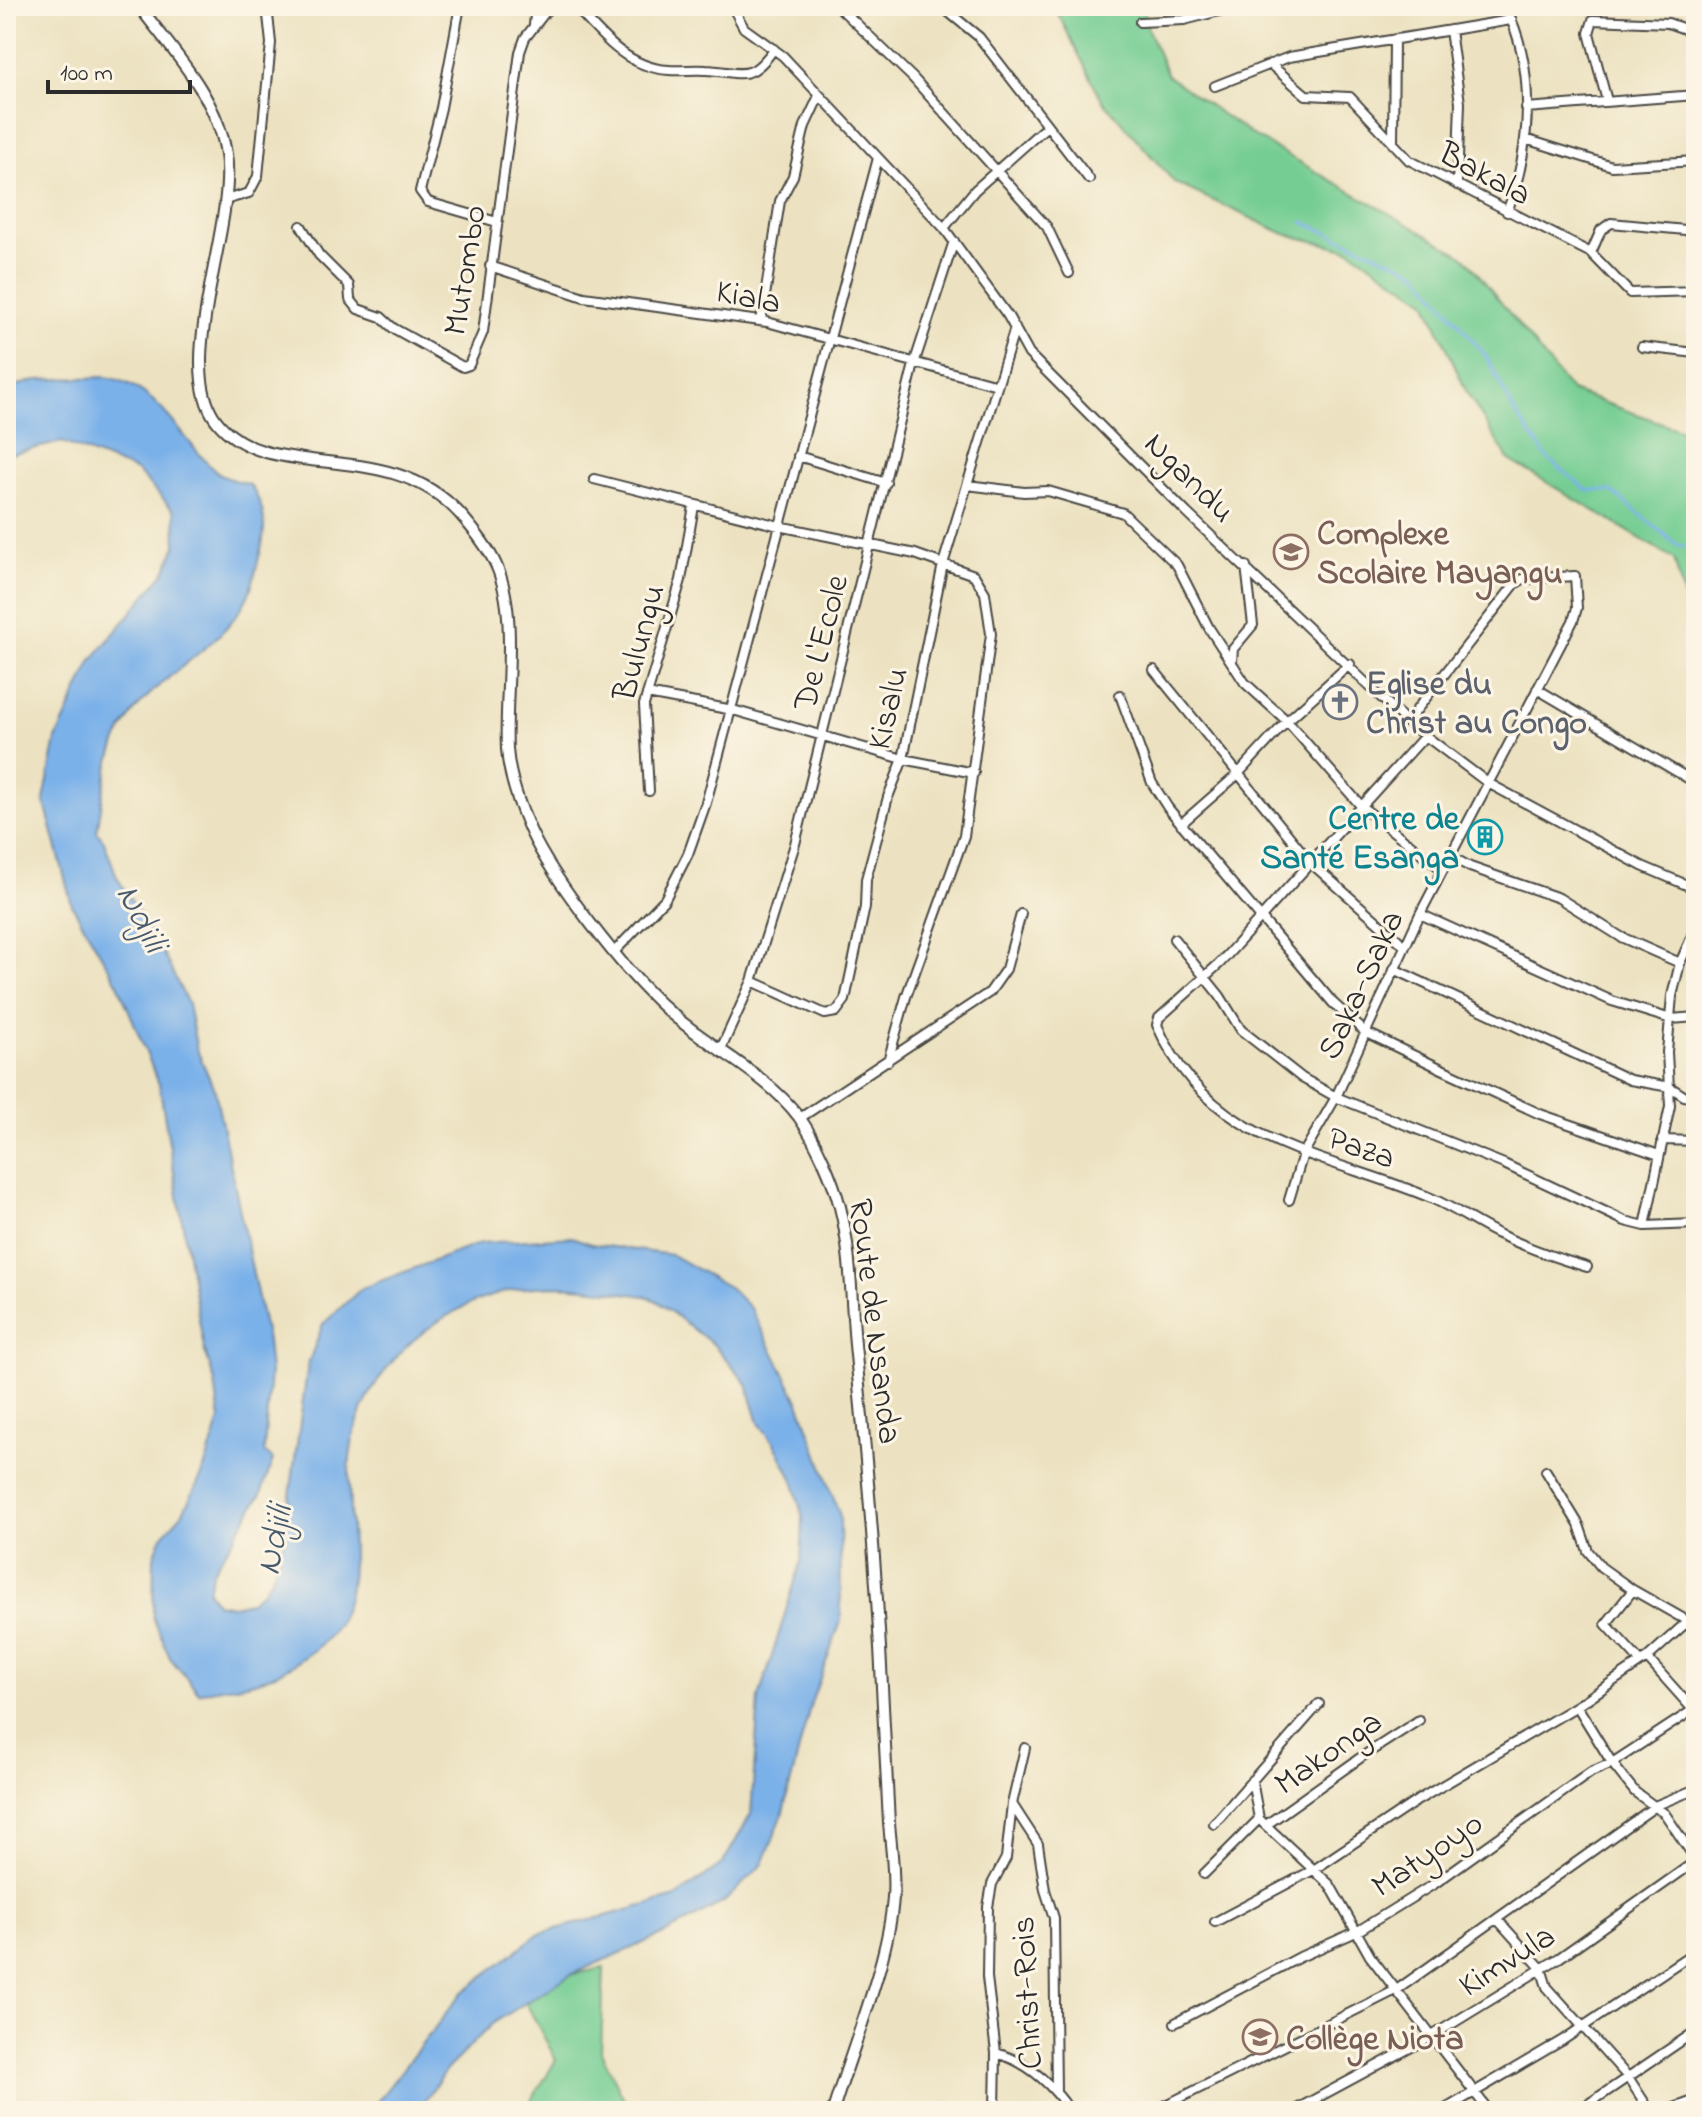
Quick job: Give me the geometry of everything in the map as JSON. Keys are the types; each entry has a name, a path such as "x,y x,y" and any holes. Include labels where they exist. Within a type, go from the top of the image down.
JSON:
{"street":[{"name":"Route de Nsanda","path":"139,6 211,105 227,155 225,200 200,365 202,397 215,419 236,440 259,453 362,463 401,474 433,490 456,509 477,535 496,563 505,591 507,754 513,787 533,837 554,872 664,1008 800,1118 840,1206 875,1553 893,1898 878,1965 833,2111"},
{"path":"225,200 249,193 258,176 271,43 267,6"},
{"path":"460,6 441,108 420,191 428,202 497,222"},
{"path":"533,26 536,6"},
{"name":"Mutombo","path":"301,226 319,255 349,285 354,305 381,317 393,328 463,367 475,359 483,332 520,52 533,26 550,6"},
{"path":"575,6 624,54 666,70 744,75 761,66 774,49"},
{"name":"Ngandu","path":"732,6 744,28 774,49 944,228 1015,328 1029,354 1187,513 1246,565 1306,627 1350,664 1407,722 1488,783 1642,866 1696,889"},
{"path":"838,6 913,78 1047,227 1069,273"},
{"path":"941,6 979,37 1089,179"},
{"path":"1140,22 1184,20 1239,6"},
{"path":"1505,6 1523,67 1526,108 1522,165 1507,212"},
{"path":"1215,86 1289,57 1511,20"},
{"path":"1607,101 1589,33 1593,20 1668,23 1696,33"},
{"path":"1450,30 1460,103 1457,185"},
{"path":"1393,144 1394,40"},
{"name":"Bakala","path":"1270,64 1306,95 1350,97 1409,160 1591,253 1630,293 1696,291"},
{"path":"1526,108 1696,95"},
{"path":"761,321 780,201 793,176 805,126 819,96"},
{"path":"944,228 975,190 1047,126"},
{"path":"1525,139 1599,164 1696,161"},
{"path":"615,951 665,899 688,854 720,763 779,526 878,158"},
{"path":"1591,253 1601,230 1611,223 1696,231"},
{"name":"De L'Ecole","path":"720,1051 752,981 795,844 914,364 954,241"},
{"name":"Kiala","path":"490,266 584,297 761,321 997,385"},
{"name":"Kisalu","path":"752,981 825,1014 836,1012 842,1005 865,907 866,879 888,797 903,759 943,564 1015,328"},
{"path":"1642,347 1696,353"},
{"path":"798,456 886,483"},
{"path":"594,479 694,506 943,564 974,575 980,582 991,634 964,836 906,997 888,1061"},
{"path":"967,485 1024,492 1048,491 1123,513 1177,565 1209,628 1253,691 1287,721 1362,807 1443,870"},
{"name":"Bulungu","path":"649,791 644,724 647,694 681,580 694,506"},
{"path":"1232,661 1233,649 1253,625 1246,565"},
{"name":"Saka-Saka","path":"1289,1200 1303,1154 1336,1097 1420,914 1577,608 1575,576 1523,579 1515,584 1407,722"},
{"path":"1181,824 1237,775 1287,721 1350,664"},
{"path":"1154,670 1311,863 1405,946"},
{"path":"1537,689 1696,783"},
{"path":"647,694 733,710 903,759 974,773"},
{"path":"1120,695 1152,783 1181,824 1333,1003 1365,1032 1540,1114 1659,1155"},
{"path":"1203,977 1424,737"},
{"path":"1450,856 1470,867 1559,898 1621,937 1680,963"},
{"path":"800,1118 990,992 1000,981 1021,914"},
{"path":"1420,914 1612,1001 1671,1019 1696,1017"},
{"path":"1645,1226 1670,1087 1667,1052 1680,963 1696,927"},
{"path":"1174,939 1241,1030 1302,1078 1336,1097 1504,1164 1625,1221 1645,1226 1696,1224"},
{"path":"1394,969 1630,1080 1670,1087 1684,1096 1696,1098"},
{"name":"Paza","path":"1203,977 1159,1018 1157,1025 1186,1073 1237,1122 1303,1154 1432,1199 1545,1255 1587,1267"},
{"path":"1662,1140 1696,1141"},
{"path":"1546,1471 1579,1525 1588,1551 1601,1567 1633,1590 1692,1622 1696,1631"},
{"path":"1633,1590 1606,1624 1695,1711"},
{"path":"1215,1922 1315,1869 1418,1800 1577,1706 1692,1622"},
{"path":"1214,1824 1319,1704"},
{"path":"1577,1706 1612,1763 1635,1792 1657,1805 1696,1861"},
{"name":"Matyoyo","path":"1175,2023 1300,1957 1358,1931 1434,1884 1544,1803 1695,1711"},
{"name":"Makonga","path":"1204,1874 1263,1822 1419,1720"},
{"path":"995,2111 996,2053 987,1977 988,1907 992,1884 1006,1858 1012,1804 1025,1748"},
{"path":"1252,1780 1263,1822 1330,1885 1370,1956 1489,2111"},
{"path":"1154,2111 1398,1989 1657,1805 1696,1789"},
{"name":"Christ-Rois","path":"1012,1804 1038,1844 1045,1890 1054,1918 1056,2092"},
{"name":"Kimvula","path":"1293,2111 1432,2036 1541,1968 1696,1861"},
{"path":"1497,1919 1541,1968 1547,1987 1628,2077 1650,2111"},
{"path":"1442,2111 1472,2090 1584,2026 1696,1951"},
{"path":"1578,2111 1696,2031"},
{"path":"996,2053 1022,2062 1056,2092 1070,2111"},
{"path":"1666,2111 1696,2100"}],"green space":[{"path":"1054,6 1144,6 1148,30 1168,76 1249,133 1465,257 1571,391 1696,435 1696,597 1684,597 1674,559 1508,459 1467,393 1426,301 1350,250 1285,234 1175,183 1102,100"},
{"path":"604,1968 601,2052 630,2111 525,2111 556,2060 526,2003 570,1975"}],"water":[{"path":"104,377 138,389 166,414 218,474 250,485 264,518 262,544 246,600 220,634 140,705 120,735 106,776 97,832 104,841 117,877 162,951 188,1004 197,1050 215,1091 267,1341 270,1372 264,1452 273,1459 261,1494 213,1571 208,1590 216,1603 233,1606 249,1602 262,1592 273,1575 284,1539 308,1364 323,1324 362,1288 481,1243 572,1237 591,1244 672,1255 730,1288 751,1309 799,1402 840,1516 841,1621 811,1703 782,1816 763,1864 724,1902 664,1934 570,1975 492,2024 447,2069 417,2111 370,2111 462,1993 538,1934 676,1897 723,1863 751,1814 759,1698 801,1562 803,1519 794,1482 774,1443 759,1423 747,1384 714,1345 657,1301 644,1296 562,1286 502,1293 469,1304 412,1341 389,1366 370,1394 357,1425 350,1458 352,1570 349,1592 343,1613 327,1638 302,1659 264,1679 199,1693 170,1658 153,1617 154,1557 162,1536 182,1514 202,1475 220,1420 215,1382 204,1349 159,1084 118,984 72,905 44,800 56,739 92,660 165,572 176,546 175,512 137,471 62,442 6,455 6,388 38,380"}],"waterway":[{"path":"1303,222 1416,271 1486,356 1514,411 1548,459 1587,490 1611,491 1677,545 1696,550"}],"place":[{"name":"Complexe Scolaire Mayangu","path":"1291,552"},
{"name":"Eglise du Christ au Congo","path":"1340,702"},
{"name":"Centre de Santé Esanga","path":"1485,837"},
{"name":"Collège Niota","path":"1260,2037"}],"water label":[{"name":"Ndjili","path":"144,917"},
{"name":"Ndjili","path":"272,1539"}]}
